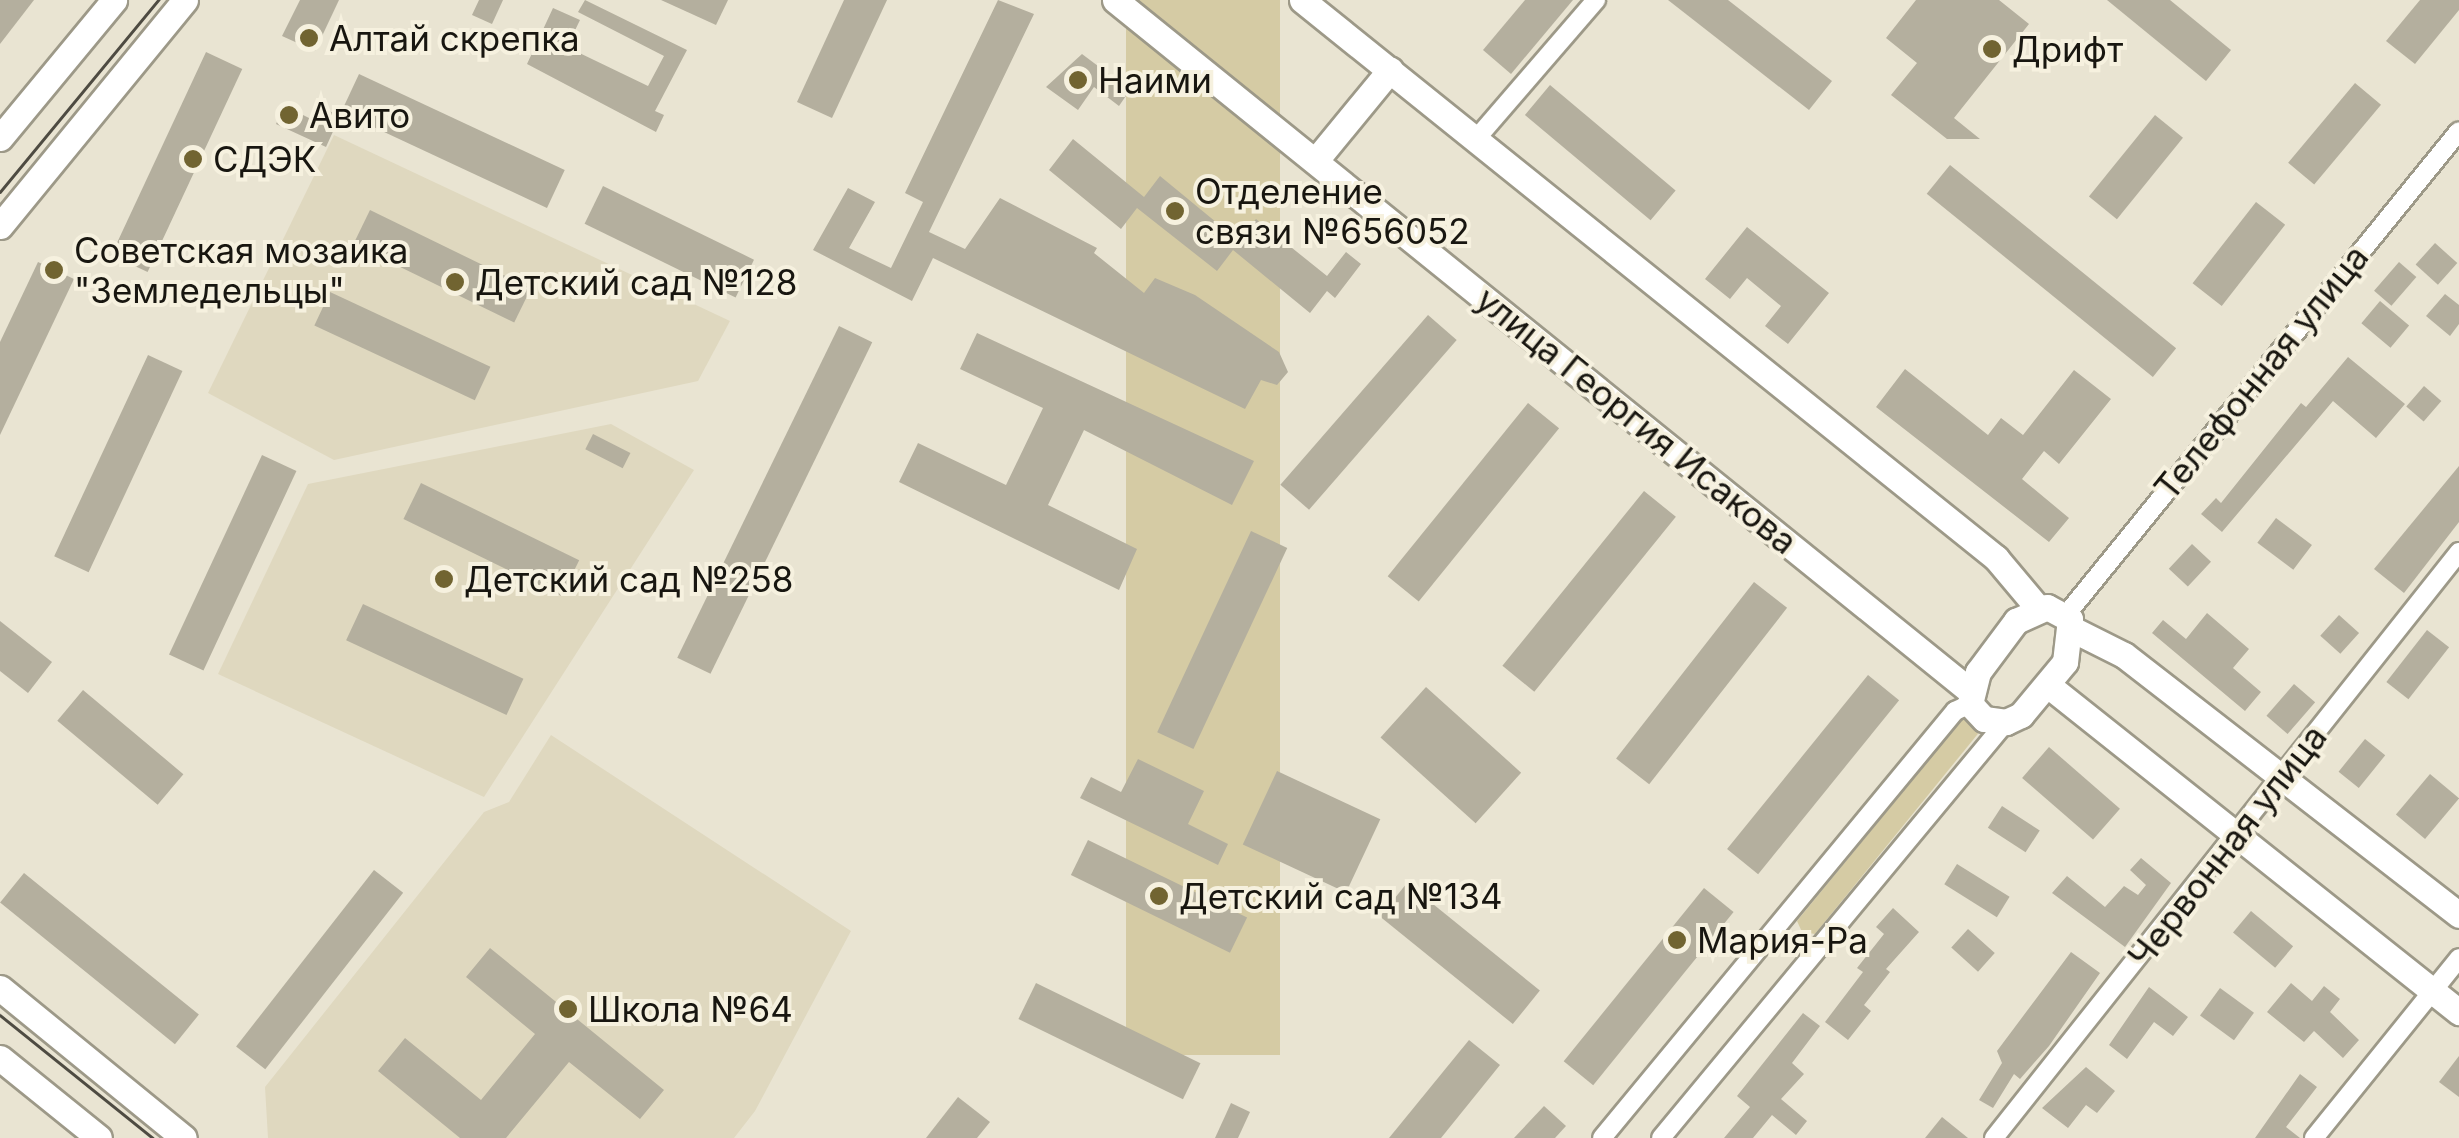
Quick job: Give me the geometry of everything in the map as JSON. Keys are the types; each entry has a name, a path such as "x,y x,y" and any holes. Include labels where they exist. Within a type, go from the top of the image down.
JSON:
{"street":[{"path":"0,138 114,0"},
{"path":"0,226 185,0"},
{"name":"улица Георгия Исакова","path":"1114,0 1316,160 1970,698 1984,719 2006,722"},
{"path":"1302,0 1996,558 2038,608 2124,656 2459,914"},
{"path":"1476,139 1596,0"},
{"path":"1316,160 1390,70"},
{"name":"Телефонная улица","path":"2069,622 2459,131"},
{"name":"Червонная улица","path":"1994,1138 2236,838 2459,552"},
{"path":"1602,1138 1956,710 1970,698 2000,639 2038,608"},
{"path":"1661,1138 2006,722 2049,686 2065,662 2069,622"},
{"path":"2049,686 2459,1012"},
{"path":"2314,1138 2459,958"},
{"path":"0,988 184,1138"},
{"path":"4,1069 99,1138"}],"shaded area":[{"path":"1126,0 1280,0 1280,1055 1126,1055"},
{"name":"Детский сад №128","path":"334,135 730,321 698,381 334,460 208,393"},
{"name":"Детский сад №258","path":"611,424 694,470 484,797 218,674 308,484"},
{"path":"1964,717 1981,730 1815,934 1802,932 1797,921"},
{"name":"Школа №64","path":"551,735 851,931 755,1111 734,1138 268,1138 265,1087 484,812 509,802"}],"building":[{"path":"0,0 34,0 0,44"},
{"path":"300,0 339,0 315,51 282,36"},
{"path":"479,0 503,0 492,24 472,15"},
{"path":"585,0 687,50 655,111 664,115 656,132 527,64 553,8 580,20 567,47 648,86 664,56 578,12"},
{"path":"661,0 728,0 716,25"},
{"path":"844,0 887,0 832,118 797,102"},
{"path":"998,0 1034,14 929,232 965,249 1000,198 1097,248 1094,253 1144,293 1155,278 1195,295 1279,352 1288,372 1277,385 1261,380 1245,409 933,258 912,301 813,250 848,188 875,202 849,248 891,268 923,202 905,193"},
{"path":"1525,0 1573,0 1511,74 1483,50"},
{"path":"1668,0 1728,0 1832,81 1809,110"},
{"path":"1916,0 1999,0 2029,24 1954,118 1980,139 1947,139 1891,95 1917,63 1886,38"},
{"path":"2107,0 2170,0 2231,50 2206,81"},
{"path":"2420,0 2459,0 2459,10 2415,64 2386,41"},
{"path":"206,52 242,69 148,272 111,255"},
{"path":"1082,54 1130,90 1119,106 1094,87 1078,110 1046,87"},
{"path":"359,74 565,170 547,208 341,112"},
{"path":"2355,83 2381,105 2314,185 2288,163"},
{"path":"1550,85 1676,190 1651,220 1525,115"},
{"path":"285,106 319,123 325,109 340,116 326,147 276,124"},
{"path":"2155,115 2183,138 2117,219 2089,197"},
{"path":"1073,139 1144,197 1160,176 1239,241 1256,219 1327,276 1346,252 1361,264 1335,298 1327,291 1310,313 1233,250 1217,271 1137,208 1121,229 1049,170"},
{"path":"1950,165 2176,348 2153,377 1927,194"},
{"path":"603,186 754,260 736,297 585,224"},
{"path":"2256,202 2285,225 2222,306 2193,283"},
{"path":"370,210 531,288 514,323 353,244"},
{"path":"1747,227 1829,293 1788,344 1765,326 1781,306 1747,278 1730,299 1705,279"},
{"path":"2435,243 2457,263 2438,285 2416,265"},
{"path":"38,262 74,279 0,435 0,342"},
{"path":"2399,262 2416,277 2391,306 2374,291"},
{"path":"330,292 490,367 475,400 314,326"},
{"path":"2445,294 2459,305 2459,324 2450,336 2426,316"},
{"path":"2380,301 2409,325 2390,348 2361,323"},
{"path":"1428,315 1457,340 1309,510 1280,485"},
{"path":"839,326 872,342 710,674 677,658"},
{"path":"977,333 1254,461 1232,505 1084,430 1048,505 1137,549 1119,590 899,482 918,443 1006,485 1043,408 960,369"},
{"path":"148,355 182,371 89,572 54,556"},
{"path":"2348,357 2405,404 2376,438 2333,401 2222,532 2201,514 2216,498 2221,503 2301,403 2306,407"},
{"path":"1905,369 1988,435 2001,418 2023,435 2074,370 2111,399 2059,464 2044,451 2022,479 2069,518 2049,542 1876,407"},
{"path":"2424,386 2441,401 2424,421 2406,406"},
{"path":"1528,403 1559,428 1419,601 1388,576"},
{"path":"593,434 630,453 623,468 585,449"},
{"path":"262,455 296,471 203,670 169,654"},
{"path":"2459,466 2459,522 2404,593 2374,569"},
{"path":"421,483 579,560 562,596 403,519"},
{"path":"1644,491 1676,517 1534,692 1502,666"},
{"path":"2276,518 2312,545 2293,570 2257,543"},
{"path":"1251,531 1287,548 1193,749 1157,732"},
{"path":"2192,544 2211,562 2188,587 2169,569"},
{"path":"1754,582 1787,608 1649,784 1616,759"},
{"path":"363,604 523,679 507,715 346,640"},
{"path":"2207,613 2249,649 2233,668 2261,692 2245,711 2152,633 2163,620 2186,639"},
{"path":"2339,615 2359,633 2340,654 2320,636"},
{"path":"0,621 52,662 28,693 0,671"},
{"path":"2427,630 2449,647 2408,699 2386,682"},
{"path":"1868,675 1899,700 1758,874 1727,849"},
{"path":"2294,684 2315,702 2288,734 2266,716"},
{"path":"1426,687 1521,773 1476,823 1380,738"},
{"path":"83,690 183,774 158,805 57,721"},
{"path":"2365,739 2385,755 2359,788 2339,772"},
{"path":"2049,747 2120,809 2093,840 2022,778"},
{"path":"1138,759 1204,791 1188,824 1228,844 1218,865 1080,798 1091,777 1121,792"},
{"path":"1277,771 1380,819 1346,893 1243,844"},
{"path":"2430,774 2459,799 2425,839 2396,815"},
{"path":"2002,806 2040,831 2026,852 1988,828"},
{"name":"Детский сад №134","path":"1088,840 1247,918 1230,953 1071,875"},
{"path":"2141,858 2171,883 2125,947 2052,893 2067,876 2105,907 2124,886 2138,895 2146,885 2130,870"},
{"path":"1957,864 2010,897 1997,917 1944,884"},
{"path":"374,870 403,893 265,1069 236,1047"},
{"path":"24,873 199,1015 175,1044 0,903"},
{"path":"1407,883 1540,991 1513,1024 1380,916"},
{"path":"1704,888 1734,912 1593,1085 1564,1061"},
{"path":"1893,908 1919,932 1886,969 1890,972 1864,1005 1871,1011 1848,1040 1825,1022 1863,972 1857,968 1884,934 1876,927"},
{"path":"2251,911 2293,946 2275,968 2233,932"},
{"path":"1968,929 1995,953 1978,972 1951,948"},
{"path":"490,948 664,1090 640,1119 569,1062 506,1138 460,1138 378,1071 405,1038 481,1100 535,1034 466,977"},
{"path":"2071,952 2100,973 2049,1046 2020,1079 2014,1074 1993,1108 1979,1100 2002,1063 1997,1051"},
{"path":"1036,983 1200,1063 1183,1099 1018,1019"},
{"path":"2291,983 2312,1001 2324,986 2340,999 2330,1012 2359,1040 2343,1058 2314,1031 2304,1042 2267,1012"},
{"path":"2149,987 2188,1017 2173,1036 2154,1022 2127,1059 2109,1045"},
{"path":"2220,988 2254,1013 2234,1040 2200,1016"},
{"path":"1803,1013 1820,1026 1792,1063 1804,1074 1781,1099 1807,1121 1796,1135 1772,1115 1753,1138 1724,1138 1750,1107 1737,1096"},
{"path":"1469,1040 1500,1065 1441,1138 1389,1138"},
{"path":"2459,1056 2459,1097 2439,1082"},
{"path":"2086,1067 2115,1091 2097,1113 2086,1105 2068,1128 2042,1108"},
{"path":"2300,1074 2317,1087 2286,1127 2300,1138 2255,1138"},
{"path":"958,1097 990,1122 977,1138 926,1138"},
{"path":"1231,1103 1250,1112 1238,1138 1215,1138"},
{"path":"1544,1106 1566,1126 1555,1138 1514,1138"},
{"path":"1942,1117 1968,1138 1925,1138"}],"tram line":[{"path":"0,192 158,0"},
{"path":"0,1015 153,1138"}],"place":[{"name":"Алтай скрепка","path":"309,38"},
{"name":"Дрифт","path":"1992,49"},
{"name":"Наими","path":"1078,80"},
{"name":"Авито","path":"289,115"},
{"name":"СДЭК","path":"193,159"},
{"name":"Отделение связи №656052","path":"1175,211"},
{"name":"Советская мозаика \"Земледельцы\"","path":"54,270"},
{"name":"Детский сад №128","path":"455,282"},
{"name":"Детский сад №258","path":"444,579"},
{"name":"Детский сад №134","path":"1159,896"},
{"name":"Мария-Ра","path":"1677,940"},
{"name":"Школа №64","path":"568,1009"}]}
